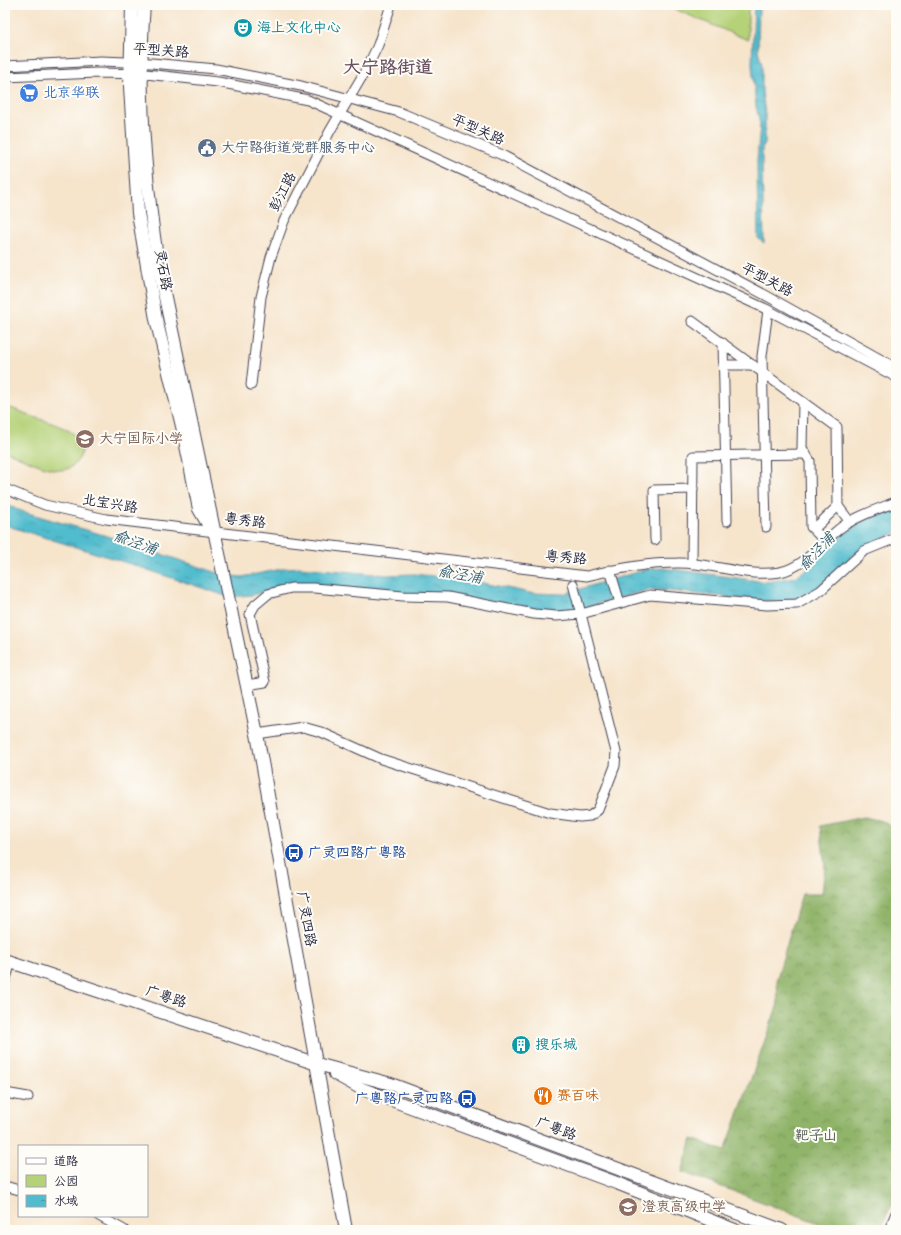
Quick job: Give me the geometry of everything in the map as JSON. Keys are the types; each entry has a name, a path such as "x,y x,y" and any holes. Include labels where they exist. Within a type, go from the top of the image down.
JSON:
{"main road":[{"name":"灵石路","path":"132,5 136,68 146,160 149,208 158,264 213,532 220,551 233,614"},
{"name":"灵石路","path":"136,68 144,5"},
{"name":"广灵四路","path":"233,614 257,734 346,1230"},
{"name":"广粤路","path":"8,961 316,1064 392,1084 782,1230"},
{"name":"广粤路","path":"316,1064 362,1089 619,1184 735,1230"}],"street":[{"name":"彭江路","path":"251,385 261,297 271,257 284,221 378,45 391,5"},
{"name":"平型关路","path":"5,66 50,62 136,68 216,69 263,77 350,98 399,112 500,154 752,288 896,368"},
{"name":"平型关路","path":"5,77 90,73 136,68 267,90 308,100 768,310 896,377"},
{"path":"766,527 762,356 768,310"},
{"path":"692,321 837,427 838,506 850,522"},
{"path":"723,343 727,521"},
{"path":"723,365 753,365"},
{"path":"803,402 802,448 810,461 811,527 825,541"},
{"path":"692,564 693,456 726,454 806,454"},
{"name":"北宝兴路","path":"5,489 45,505 86,516 213,532"},
{"path":"655,540 654,490 693,489"},
{"name":"粤秀路","path":"213,532 587,576 610,570 678,562 760,572 780,572 790,569 800,563 850,522 896,502"},
{"path":"814,529 838,506"},
{"path":"247,685 265,682 250,614 255,605 268,594 291,588 314,588 403,596 448,597 534,614 556,616 581,613 656,595 766,605 797,604 820,591 864,551 896,538"},
{"path":"610,570 620,604"},
{"path":"257,734 302,727 321,732 381,759 550,812 580,817 590,816 598,810 615,766 616,752 573,584"},
{"path":"5,981 8,961"},
{"path":"5,1093 28,1097"},
{"path":"5,1186 18,1190"},
{"path":"889,1230 896,1213"},
{"path":"101,1217 124,1230"}],"green space":[{"path":"665,5 748,5 748,40"},
{"path":"5,407 53,423 77,437 81,443 82,451 78,460 74,465 67,469 60,470 40,465 5,451"},
{"name":"靶子山","path":"864,817 882,821 896,830 896,1197 879,1230 837,1230 682,1172 692,1139 725,1151 778,1004 777,978 802,894 822,894 825,866 820,826"}],"water":[{"path":"754,5 759,5 758,50 762,65 762,92 765,113 765,143 762,148 764,243 758,238 757,161 760,124 756,106 752,65"},
{"path":"5,504 21,511 107,536 224,575 242,577 286,568 301,567 387,575 414,574 465,579 530,593 563,594 647,569 663,568 767,582 795,577 807,569 841,536 860,522 896,508 896,533 864,547 818,588 798,598 782,602 652,589 564,613 549,613 504,604 282,587 252,595 229,597 118,560 11,527 5,524"}],"place":[{"name":"海上文化中心","path":"243,28"},
{"name":"北京华联","path":"29,93"},
{"name":"大宁路街道党群服务中心","path":"207,148"},
{"name":"大宁国际小学","path":"85,439"},
{"name":"广灵四路广粤路","path":"294,853"},
{"name":"搜乐城","path":"521,1045"},
{"name":"赛百味","path":"543,1096"},
{"name":"广粤路广灵四路","path":"467,1099"},
{"name":"澄衷高级中学","path":"628,1207"}],"district":[{"name":"大宁路街道","path":"388,68"}],"water label":[{"name":"俞泾浦","path":"135,543"},
{"name":"俞泾浦","path":"817,552"},
{"name":"俞泾浦","path":"460,575"}]}
